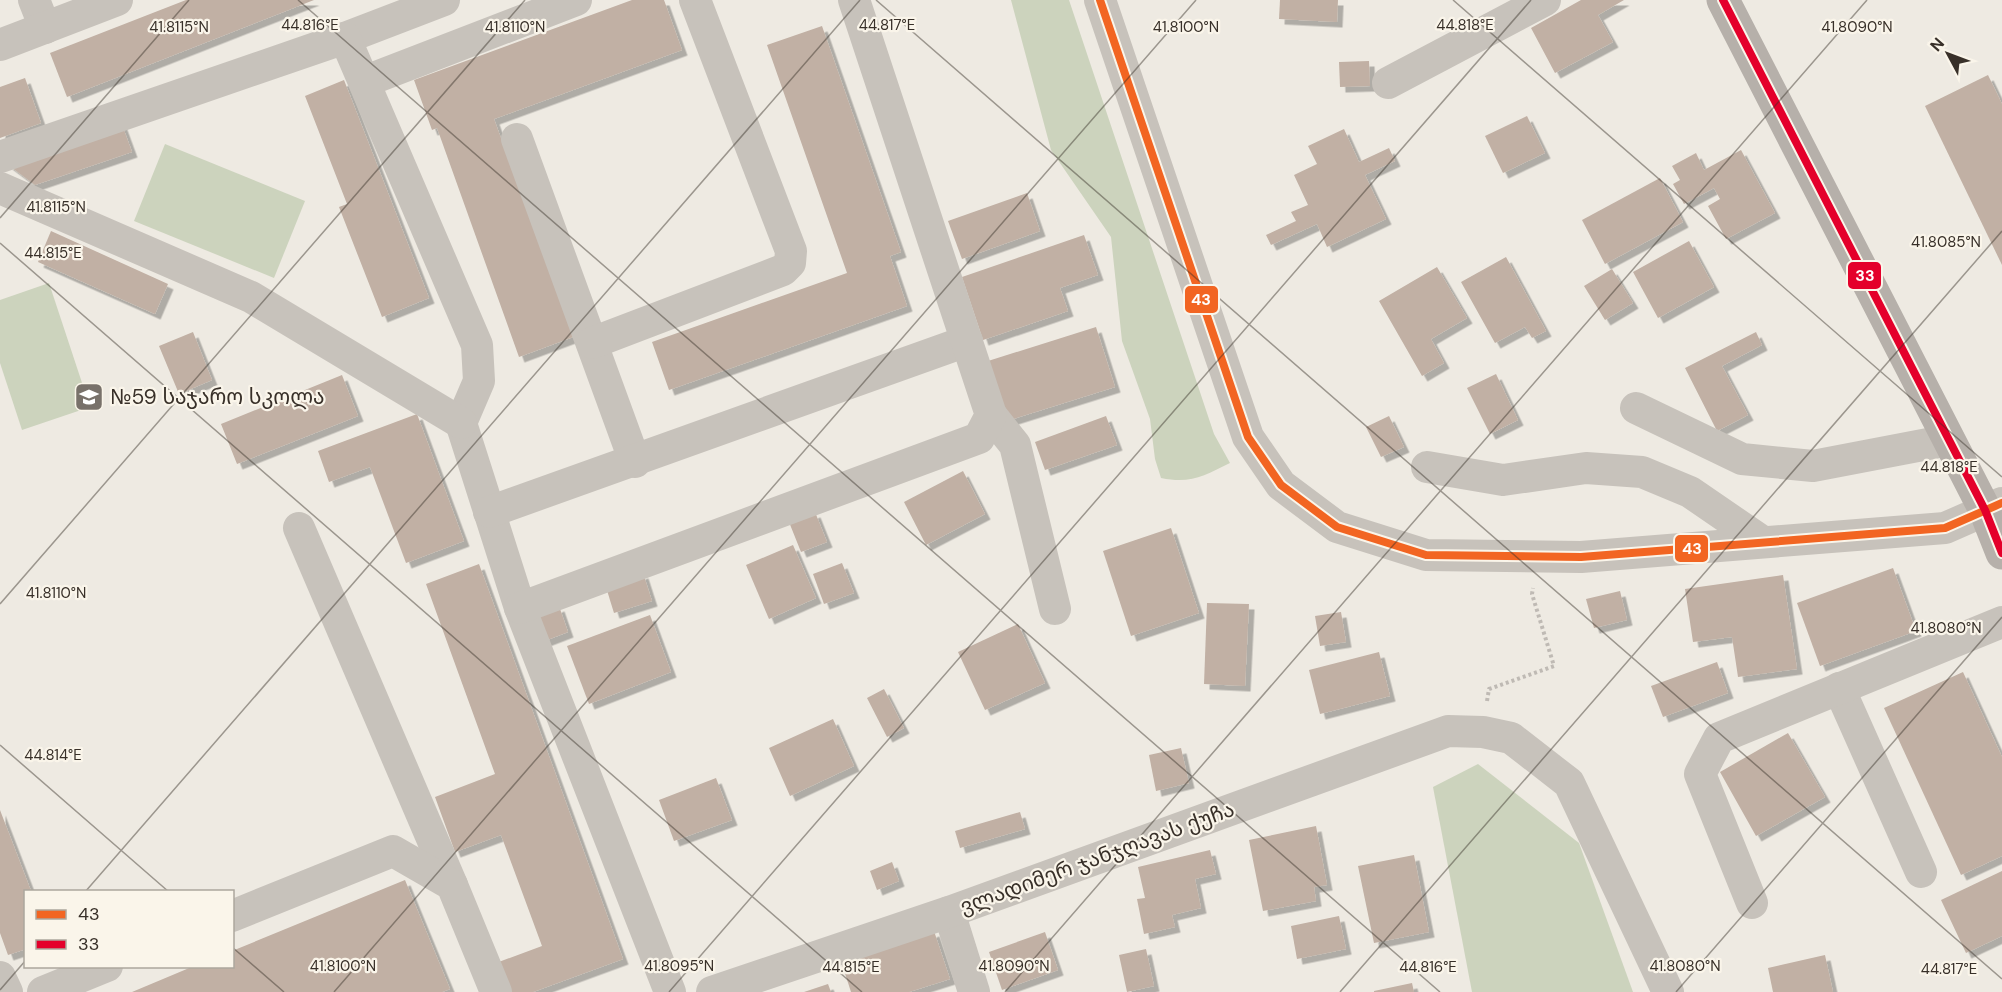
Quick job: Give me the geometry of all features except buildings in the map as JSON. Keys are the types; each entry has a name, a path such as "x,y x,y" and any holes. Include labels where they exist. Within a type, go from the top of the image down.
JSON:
{"main road":[{"path":"1723,0 1949,440 1994,507 2002,554"}],"street":[{"path":"0,45 40,14 117,0"},
{"path":"0,157 345,38 444,0"},
{"path":"366,81 535,8 576,0"},
{"path":"592,343 783,270 790,262 791,251 695,0"},
{"path":"854,0 991,414 1015,445 1055,609"},
{"path":"1100,0 1248,437 1281,485 1337,527 1426,555 1581,557 1945,528 1994,507"},
{"path":"1388,82 1545,0"},
{"path":"345,38 366,81 477,345 479,381 461,423 520,608 670,992"},
{"path":"517,139 635,462"},
{"path":"0,188 251,297 461,423"},
{"path":"489,512 635,462 967,341"},
{"path":"1635,408 1742,459 1813,466 1949,440"},
{"path":"520,608 979,438 991,414"},
{"path":"1427,467 1503,480 1586,468 1642,472 1690,492 1763,542"},
{"path":"299,528 496,992"},
{"path":"1752,903 1700,774 1719,738 2002,622"},
{"path":"1839,688 1921,872"},
{"name":"ვლადიმერ ჯანჯღავას ქუჩა","path":"712,992 949,912 1449,731 1483,732 1511,738 1569,783 1668,992"},
{"path":"234,915 393,851 452,885"},
{"path":"949,912 974,992"},
{"path":"43,992 102,968"},
{"path":"0,977 7,992"}],"path":[{"path":"1483,732 1489,689 1554,666 1532,594 1538,558"}],"green space":[{"path":"1011,0 1069,0 1214,434 1230,463 1205,475 1181,480 1161,478 1155,459 1150,419 1122,341 1111,237 1051,150"},
{"path":"165,144 305,201 274,278 134,221"},
{"path":"49,283 90,407 22,430 0,363 0,300"},
{"path":"1478,764 1579,843 1633,992 1472,992 1433,787"}],"transit line":[{"name":"43","path":"1100,0 1248,437 1281,485 1337,527 1426,555 1581,557 1945,528 2002,503"},
{"name":"33","path":"1723,0 1985,510 2002,553"}],"place":[{"name":"№59 საჯარო სკოლა","path":"89,397"}]}
